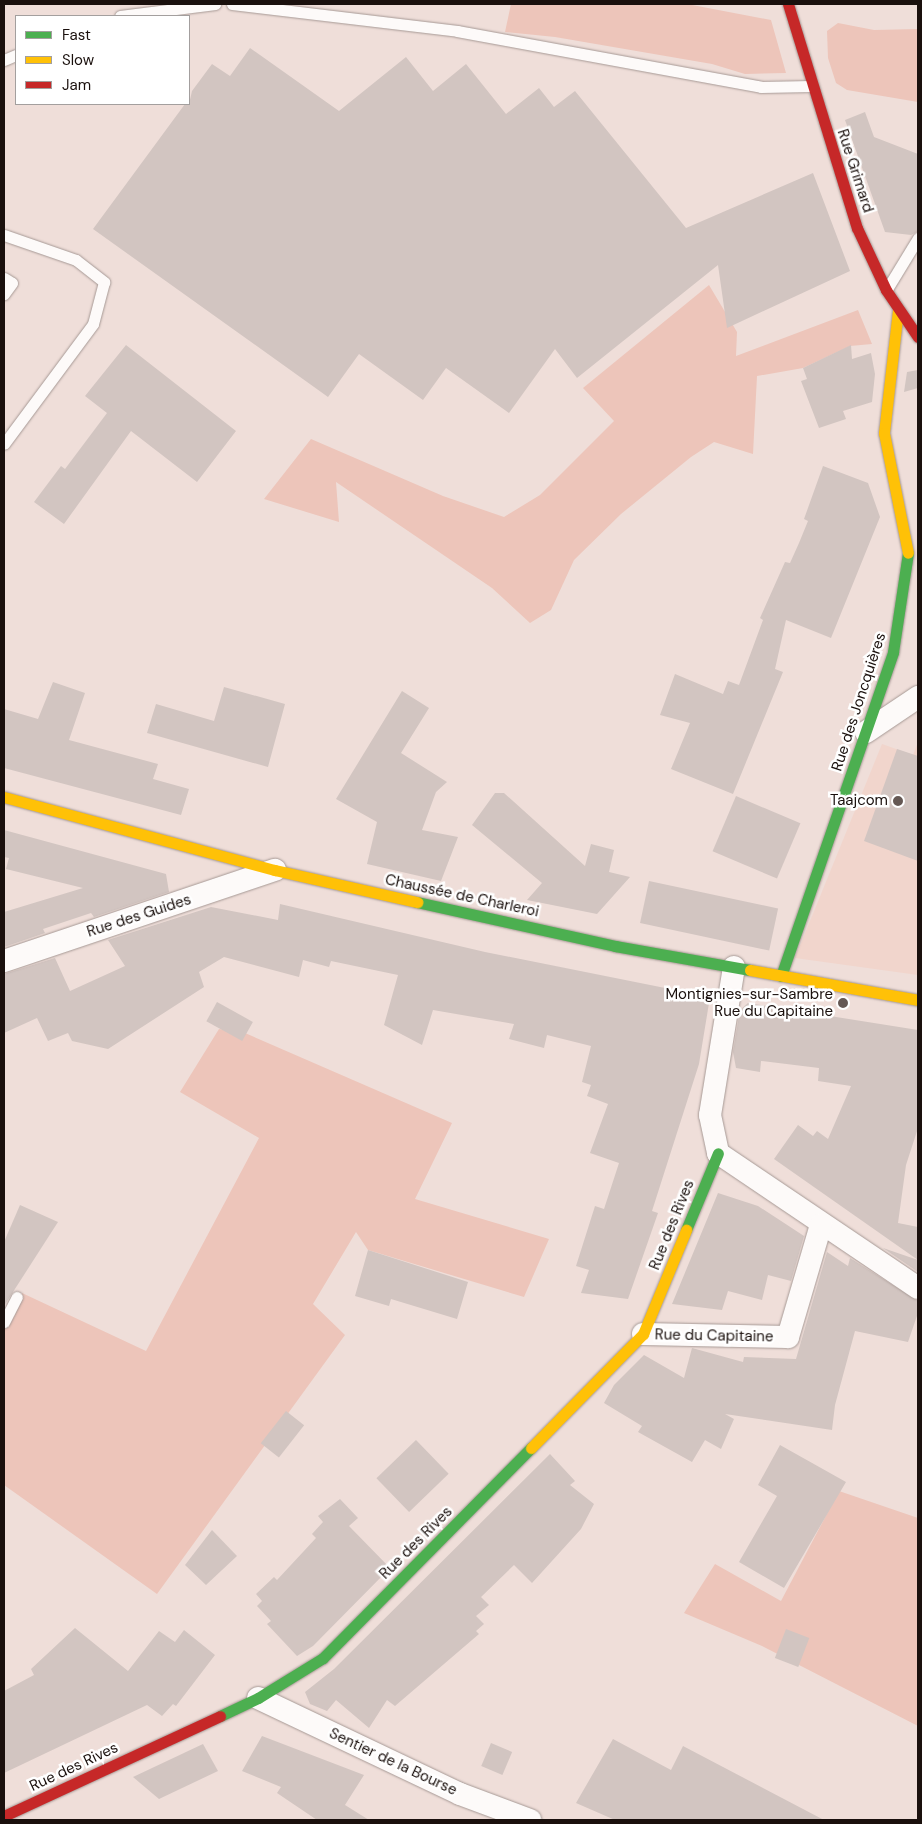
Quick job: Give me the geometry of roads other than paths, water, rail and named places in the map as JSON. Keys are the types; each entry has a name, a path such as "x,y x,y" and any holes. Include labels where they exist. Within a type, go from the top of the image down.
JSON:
{"street":[{"name":"Rue Grimard","path":"788,4 857,228 886,290 918,337"},
{"name":"Rue des Joncquières","path":"781,976 893,652 914,560 884,433 898,310"},
{"path":"866,732 918,697"},
{"name":"Chaussée de Charleroi","path":"4,798 275,870 616,946 918,1000"},
{"name":"Rue des Guides","path":"4,961 275,870"},
{"path":"734,967 710,1115 718,1153 821,1225 918,1288"},
{"name":"Rue des Rives","path":"4,1816 258,1698 323,1658 643,1334 718,1153"},
{"name":"Rue du Capitaine","path":"643,1334 788,1337 821,1225"},
{"name":"Sentier de la Bourse","path":"258,1698 460,1794 530,1820"}],"lane":[{"path":"128,15 215,4"},
{"path":"232,4 457,31 761,87 812,86"},
{"path":"4,235 76,260 104,282 93,324 4,444"},
{"path":"886,290 918,238"},
{"path":"4,278 12,284 4,294"},
{"path":"4,1322 17,1297"}],"place":[{"name":"Taajcom","path":"898,801"},
{"name":"Montignies-sur-Sambre Rue du Capitaine","path":"843,1003"}]}
